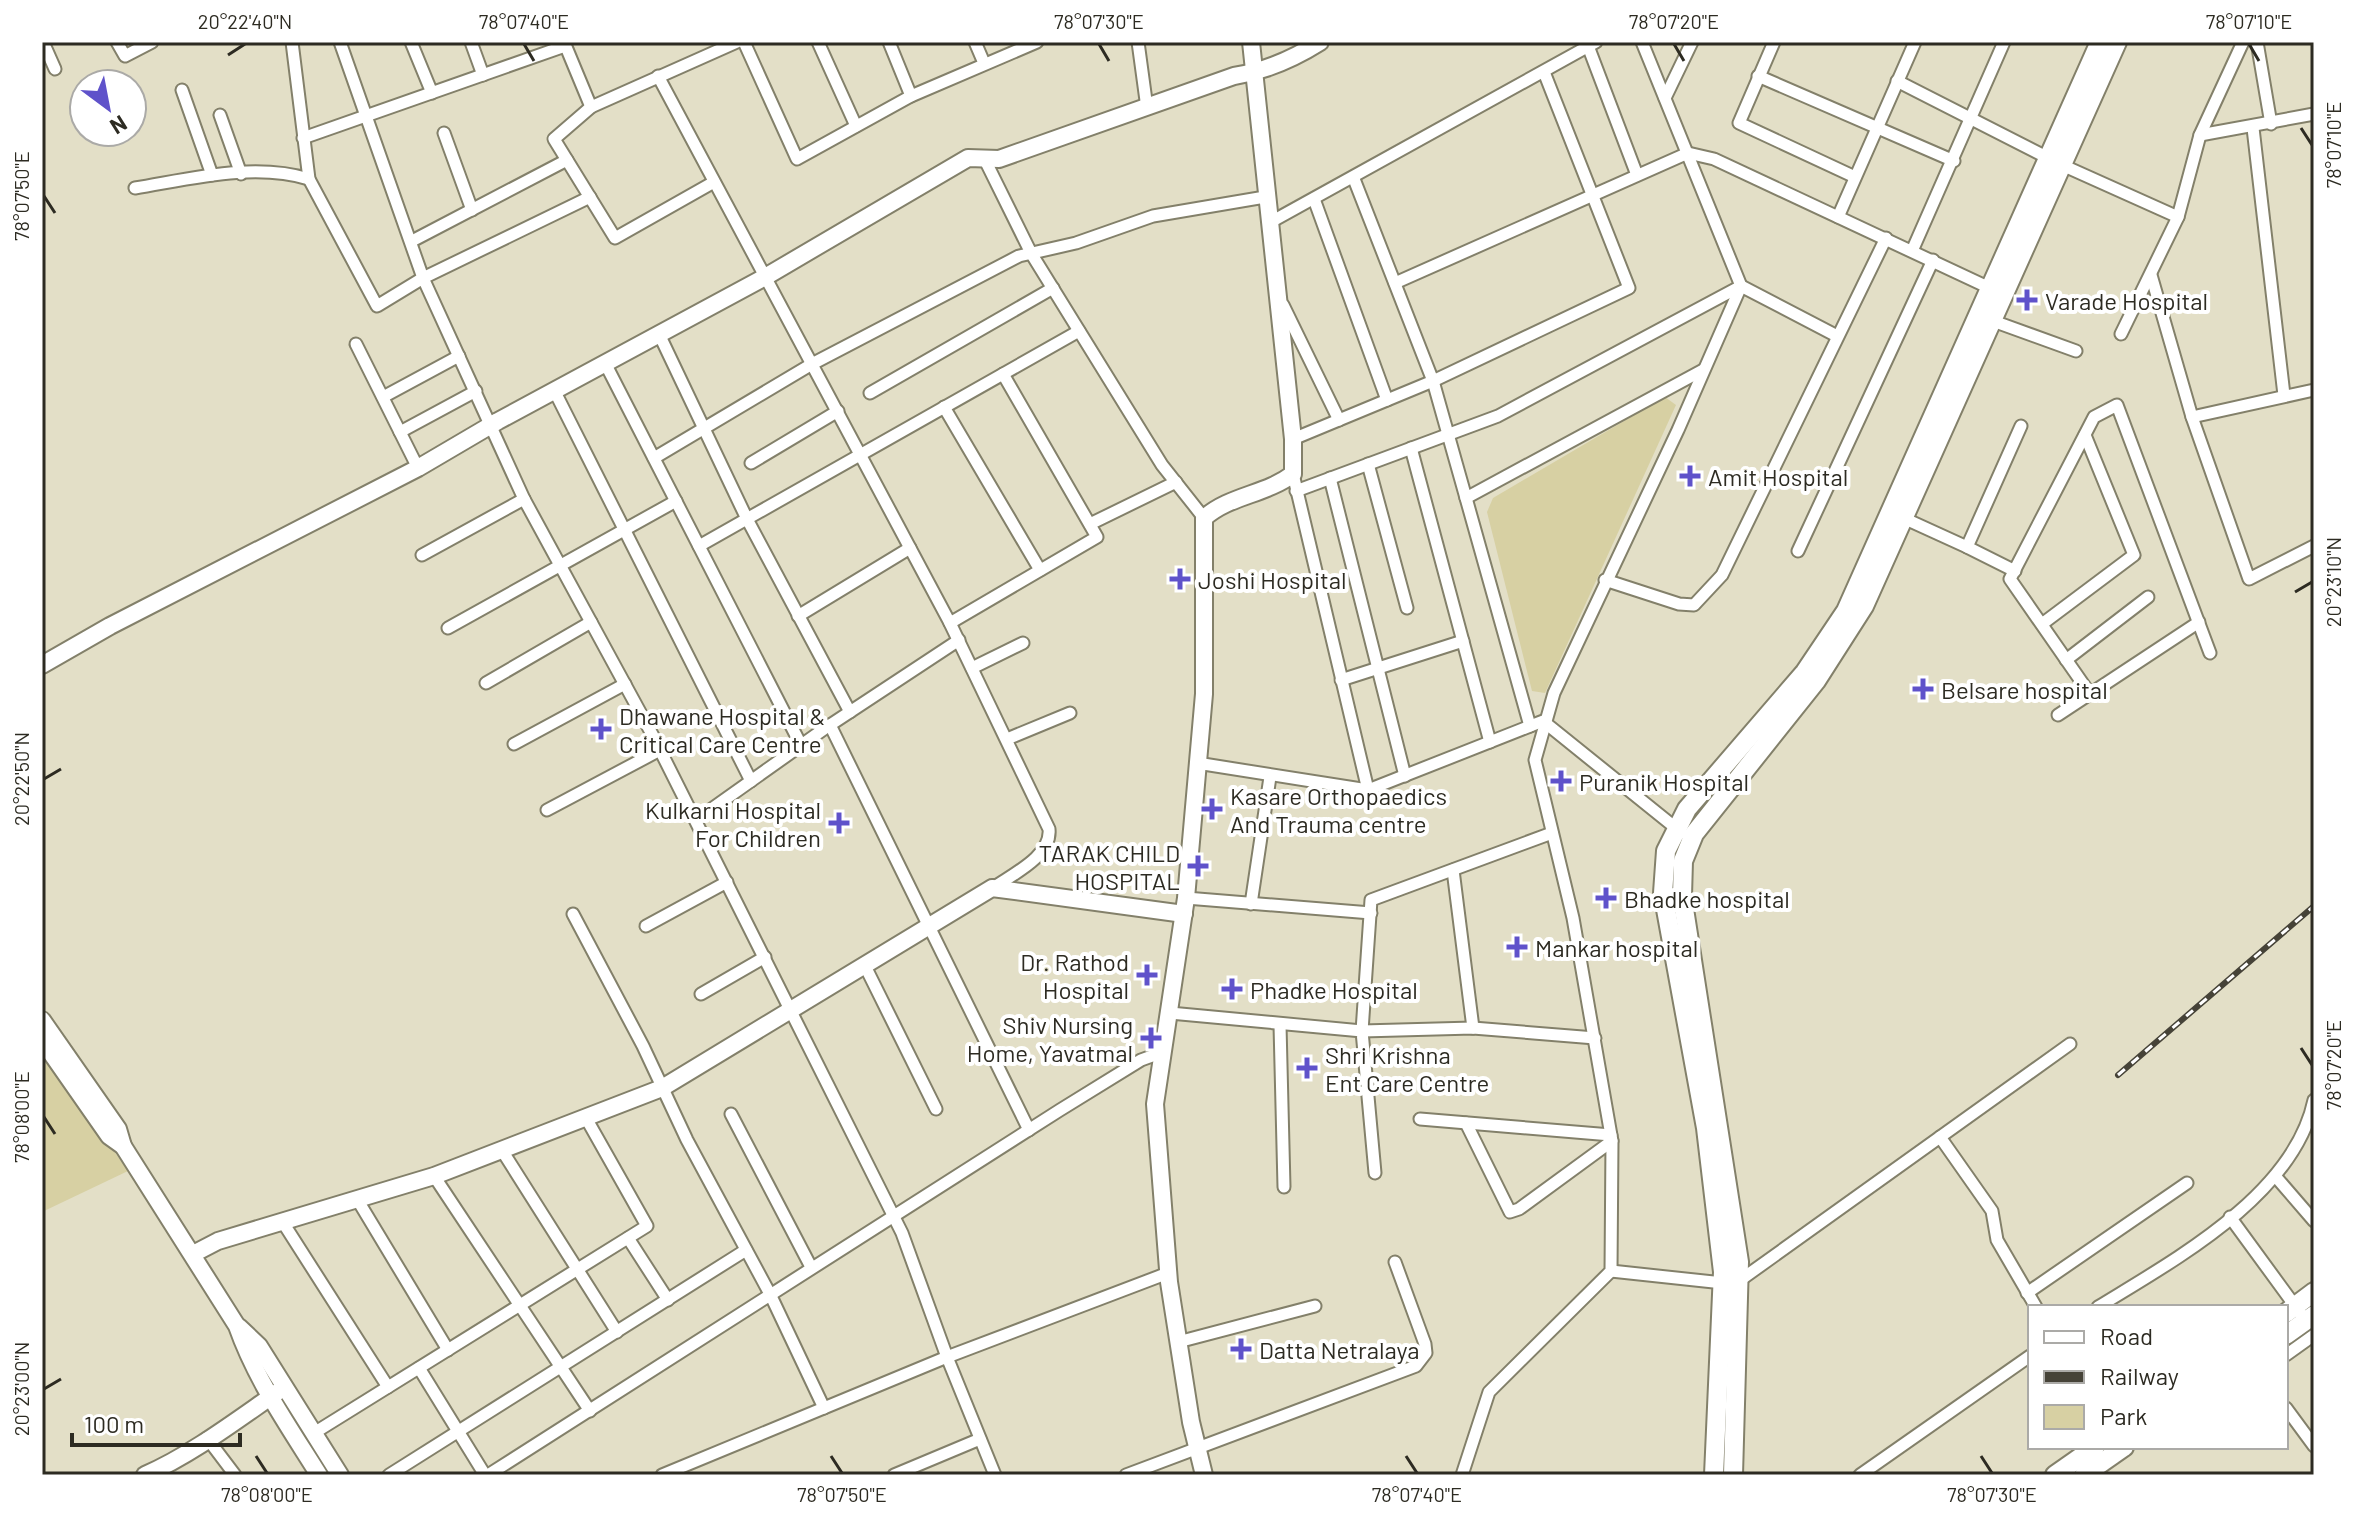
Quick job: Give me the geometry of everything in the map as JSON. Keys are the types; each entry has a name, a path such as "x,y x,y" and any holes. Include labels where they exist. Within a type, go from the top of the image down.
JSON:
{"main road":[{"path":"2056,162 2100,42"},
{"path":"1734,1466 1731,1282 1682,896 1683,861 1691,839 1842,645 1997,291 2056,162 2117,42"},
{"path":"1711,1473 1731,1282 1663,893 1666,851 1675,828 1830,639 1897,515 1993,321 1997,291"},
{"path":"2288,1333 2303,1318 2314,1292"},
{"path":"2055,1475 2092,1449"},
{"path":"2084,1475 2121,1449"}],"street":[{"path":"43,42 55,69"},
{"path":"117,42 125,56 152,42"},
{"path":"292,42 309,179 377,306 423,278 590,197"},
{"path":"340,42 369,116 423,278 524,499 660,750 894,1216 995,1475"},
{"path":"411,42 432,93"},
{"path":"471,42 483,75"},
{"path":"714,182 615,238 554,139 591,107 737,42"},
{"path":"744,42 797,159 911,96 1037,42"},
{"path":"818,42 856,126"},
{"path":"889,42 911,96"},
{"path":"975,42 984,63"},
{"path":"1138,42 1147,108"},
{"path":"1251,42 1257,72 1265,197 1293,439 1294,483 1368,790"},
{"path":"42,665 110,626 418,468 554,390 765,277 968,158 999,159 1234,76 1257,72 1295,57 1320,42"},
{"path":"1642,42 1741,286 1837,336"},
{"path":"1665,98 1692,42"},
{"path":"1774,42 1739,123 1855,177"},
{"path":"1838,217 1915,42"},
{"path":"1912,251 1973,120 2004,42"},
{"path":"2121,334 2178,217 2200,135 2243,42"},
{"path":"2257,42 2271,124"},
{"path":"303,138 564,44 591,107"},
{"path":"1269,223 1354,179 1592,44 1637,175"},
{"path":"1293,439 1433,381 1629,288 1544,72"},
{"path":"193,1254 218,1241 503,1152 662,1088 992,888 1044,851 1050,840 1049,829 959,640 658,76"},
{"path":"1758,76 1954,161"},
{"path":"1897,81 2056,162 2178,217"},
{"path":"182,90 212,175"},
{"path":"2200,135 2253,128 2314,114"},
{"path":"220,115 241,174"},
{"path":"2253,128 2284,395"},
{"path":"444,133 472,210"},
{"path":"1395,283 1688,153 1714,159 1997,291"},
{"path":"412,241 567,160"},
{"path":"985,160 1031,253 1176,482 1204,518 1204,694 1185,906 1155,1104 1168,1273 1204,1475"},
{"path":"135,188 212,175 288,173 309,179"},
{"path":"1354,179 1433,381 1530,726"},
{"path":"654,458 812,364 1019,256 1076,243 1153,216 1265,197"},
{"path":"1314,199 1387,400"},
{"path":"1605,580 1679,604 1694,605 1722,575 1886,238"},
{"path":"1798,551 1933,260"},
{"path":"2151,275 2192,417 2249,579 2314,546"},
{"path":"1462,1475 1489,1392 1611,1271 1612,1138 1595,1038 1535,760 1543,721 1741,286"},
{"path":"1204,518 1219,505 1275,487 1330,478 1498,416 1741,286"},
{"path":"870,393 1053,288"},
{"path":"1278,296 1339,420"},
{"path":"1993,321 2076,351"},
{"path":"699,546 1079,331"},
{"path":"659,334 747,519 850,712"},
{"path":"356,344 418,468"},
{"path":"383,397 459,356"},
{"path":"605,363 801,745"},
{"path":"1466,498 1704,370"},
{"path":"950,623 1096,539 1003,374"},
{"path":"554,390 751,781"},
{"path":"2192,417 2314,390"},
{"path":"400,432 476,391"},
{"path":"2090,694 2010,579 2094,417 2117,405 2210,653"},
{"path":"944,407 1040,570"},
{"path":"751,463 838,411"},
{"path":"1967,547 2021,426"},
{"path":"2042,624 2134,555 2085,435"},
{"path":"1411,448 1490,742"},
{"path":"1368,464 1407,608"},
{"path":"1330,478 1405,776"},
{"path":"1090,524 1176,482"},
{"path":"422,555 524,499"},
{"path":"448,628 559,563 676,501"},
{"path":"1897,515 2015,571"},
{"path":"798,616 910,548"},
{"path":"2066,660 2148,597"},
{"path":"486,683 591,622"},
{"path":"2058,715 2199,622"},
{"path":"696,820 830,725 959,640"},
{"path":"1341,680 1378,671 1463,641"},
{"path":"972,668 1023,643"},
{"path":"514,744 625,684"},
{"path":"1007,739 1070,713"},
{"path":"1197,763 1270,777 1368,790 1543,721"},
{"path":"1543,721 1691,839"},
{"path":"830,725 1029,1130"},
{"path":"547,810 660,750"},
{"path":"1251,904 1270,777"},
{"path":"1375,1173 1362,1031 1371,900 1552,833"},
{"path":"1453,870 1473,1028"},
{"path":"646,926 727,882"},
{"path":"992,888 1185,906 1251,904 1371,913"},
{"path":"573,914 770,1294 824,1408"},
{"path":"701,994 765,957"},
{"path":"864,964 936,1109"},
{"path":"1170,1013 1362,1031 1473,1028 1595,1038"},
{"path":"42,1020 118,1129 123,1146 237,1326 248,1356 270,1397 319,1475"},
{"path":"1280,1025 1284,1187"},
{"path":"42,1040 109,1136 123,1146"},
{"path":"1611,1271 1731,1282 2070,1044"},
{"path":"419,1368 486,1475 1141,1060 1163,1052"},
{"path":"2101,1305 2167,1265 2276,1177 2294,1155 2312,1116 2314,1100"},
{"path":"731,1114 811,1267"},
{"path":"314,1433 647,1226 586,1118"},
{"path":"1420,1119 1612,1138"},
{"path":"1466,1123 1510,1212 1519,1209 1612,1138"},
{"path":"1940,1137 1992,1211 1997,1240 2035,1305"},
{"path":"503,1152 617,1332"},
{"path":"434,1176 590,1411"},
{"path":"2276,1177 2314,1221"},
{"path":"2027,1293 2187,1183"},
{"path":"357,1199 448,1350"},
{"path":"2230,1217 2303,1318 2288,1351"},
{"path":"282,1221 388,1387"},
{"path":"628,1238 668,1300"},
{"path":"389,1475 746,1250"},
{"path":"1126,1475 1382,1381 1422,1361 1425,1344 1395,1262"},
{"path":"662,1475 947,1357 1168,1273"},
{"path":"1178,1342 1315,1306"},
{"path":"237,1326 259,1346 340,1475"},
{"path":"1860,1475 1876,1471 2028,1357"},
{"path":"145,1475 170,1470 207,1438 285,1387"},
{"path":"2288,1411 2314,1446"},
{"path":"207,1438 235,1475"},
{"path":"894,1475 980,1439"},
{"path":"1711,1473 1734,1466"}],"green space":[{"path":"1665,397 1676,405 1545,693 1532,691 1487,512 1493,498"},
{"path":"42,1049 128,1171 42,1212"}],"railway":[{"path":"2118,1075 2314,906"}],"place":[{"name":"Varade Hospital","path":"2027,300"},
{"name":"Amit Hospital","path":"1690,476"},
{"name":"Joshi Hospital","path":"1180,579"},
{"name":"Belsare hospital","path":"1923,689"},
{"name":"Dhawane Hospital & Critical Care Centre","path":"601,729"},
{"name":"Puranik Hospital","path":"1561,781"},
{"name":"Kasare Orthopaedics And Trauma centre","path":"1212,809"},
{"name":"Kulkarni Hospital For Children","path":"839,823"},
{"name":"TARAK CHILD HOSPITAL","path":"1198,866"},
{"name":"Bhadke hospital","path":"1606,898"},
{"name":"Mankar hospital","path":"1517,947"},
{"name":"Dr. Rathod Hospital","path":"1147,975"},
{"name":"Phadke Hospital","path":"1232,989"},
{"name":"Shiv Nursing Home, Yavatmal","path":"1151,1038"},
{"name":"Shri Krishna Ent Care Centre","path":"1307,1068"},
{"name":"Datta Netralaya","path":"1241,1349"}]}
